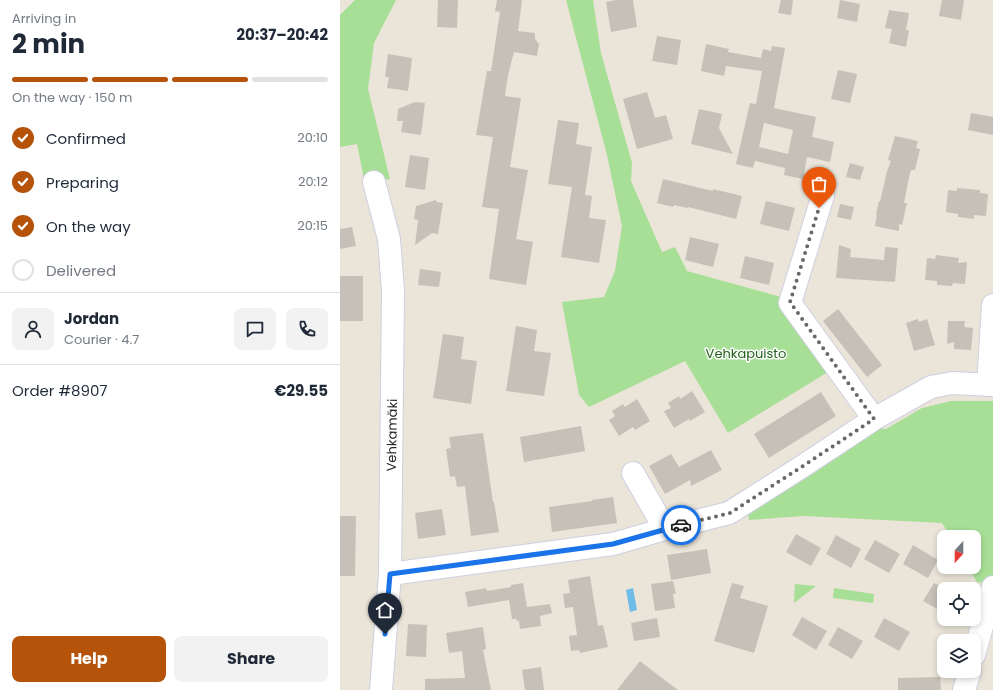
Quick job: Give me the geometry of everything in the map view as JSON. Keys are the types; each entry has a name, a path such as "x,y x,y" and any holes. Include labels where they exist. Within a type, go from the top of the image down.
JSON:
{"street":[{"name":"Vehkamäki","path":"374,182 390,240 393,291 390,574 381,690"},
{"path":"823,195 790,302 874,419"},
{"path":"390,574 613,544 730,513 874,419 931,387 952,383 990,385 993,305"},
{"path":"633,473 666,529"},
{"path":"980,634 993,587"},
{"path":"964,690 968,678"}],"green space":[{"path":"355,0 396,0 374,43 368,89 390,179 365,184 357,144 340,147 340,15"},
{"name":"Vehkapuisto","path":"566,0 593,0 601,53 632,163 631,181 662,252 675,247 687,271 781,297 828,372 728,433 685,361 589,407 579,395 562,302 604,297 615,271 622,226 607,155"},
{"path":"951,401 993,401 993,581 991,584 977,582 972,574 981,574 981,530 946,530 942,523 804,516 749,520 748,512 877,428 886,429 922,408"},
{"path":"795,584 816,586 794,603"},
{"path":"834,588 874,594 873,603 833,598"}],"water":[{"path":"633,588 637,610 630,612 626,590"}],"building":[{"path":"438,0 458,0 457,28 437,27"},
{"path":"497,0 522,0 518,31 535,33 535,39 539,44 537,56 514,52 508,75 505,96 521,98 510,167 528,170 516,239 533,242 526,285 489,279 499,209 482,207 493,137 476,135 487,71 491,71 500,12 495,11"},
{"path":"616,0 633,0 637,27 611,32 606,2"},
{"path":"781,0 793,0 791,15 778,13"},
{"path":"840,0 860,4 857,22 837,18"},
{"path":"942,0 964,0 961,20 939,16"},
{"path":"889,10 909,13 906,30 909,30 906,47 889,43 892,29 885,28"},
{"path":"657,36 681,40 677,65 652,61"},
{"path":"706,44 729,49 728,52 761,58 763,49 771,51 772,46 785,48 774,108 816,117 812,137 834,142 830,162 807,157 803,179 784,175 785,168 755,161 753,168 736,164 750,103 756,104 762,71 726,66 724,76 701,71","holes":["764,123 793,130 788,154 759,147"]},
{"path":"388,54 412,58 408,91 387,88 389,77 385,77"},
{"path":"838,70 857,74 850,103 831,99"},
{"path":"647,92 655,118 666,115 673,139 637,149 623,99"},
{"path":"415,102 425,103 421,135 401,132 403,121 397,121 398,109"},
{"path":"699,109 722,114 719,128 733,154 691,144"},
{"path":"971,113 993,117 993,135 968,130"},
{"path":"558,120 579,123 576,144 592,147 585,195 592,196 589,218 606,220 599,263 561,257 572,187 548,184"},
{"path":"895,136 918,141 916,148 920,149 915,170 911,170 909,177 904,203 907,203 902,225 899,224 899,231 875,226 879,201 880,202 887,171 891,161 888,160"},
{"path":"410,155 429,158 425,190 405,187"},
{"path":"850,163 864,167 860,180 846,177"},
{"path":"663,179 713,191 713,189 742,196 736,219 688,207 674,205 673,207 657,203"},
{"path":"957,188 980,190 980,193 988,194 986,216 974,215 974,219 958,217 958,214 946,212 948,190 957,191"},
{"path":"436,200 437,202 443,203 438,234 432,233 415,245 418,220 414,219 416,206"},
{"path":"766,201 795,208 789,231 760,224"},
{"path":"840,204 854,207 851,220 837,217"},
{"path":"352,227 356,246 340,249 340,229"},
{"path":"690,237 719,244 713,267 685,260"},
{"path":"839,245 851,249 850,257 884,260 885,247 898,248 895,282 836,278"},
{"path":"936,255 959,258 958,263 967,262 965,284 953,283 952,286 937,285 937,281 925,280 927,258 935,259"},
{"path":"745,256 774,263 769,285 740,278"},
{"path":"420,269 441,272 439,287 418,285"},
{"path":"340,276 363,276 363,321 340,321"},
{"path":"838,309 882,365 867,377 823,321"},
{"path":"918,319 919,322 927,319 935,345 914,351 906,323"},
{"path":"948,321 965,321 964,327 973,328 971,350 954,349 954,342 947,344"},
{"path":"516,326 537,330 534,351 551,353 544,396 506,391"},
{"path":"443,334 464,337 461,359 477,361 471,404 433,398"},
{"path":"692,391 705,412 674,428 664,411 671,408 668,403 679,396 680,399"},
{"path":"821,392 836,416 769,458 754,434"},
{"path":"637,399 650,421 635,430 633,427 619,436 609,420 615,416 612,411 623,404 625,407"},
{"path":"581,426 585,451 524,462 520,437"},
{"path":"483,433 499,532 471,536 465,486 457,487 455,476 450,477 446,449 451,448 449,437"},
{"path":"711,450 722,470 691,486 690,480 665,494 649,466 671,454 679,467"},
{"path":"613,497 617,523 552,532 549,507"},
{"path":"442,509 446,535 418,539 415,513"},
{"path":"340,516 356,516 355,576 340,576"},
{"path":"796,534 821,548 811,566 786,552"},
{"path":"836,535 861,549 851,568 826,554"},
{"path":"875,540 900,554 889,573 864,559"},
{"path":"913,545 937,559 928,578 903,564"},
{"path":"707,549 711,573 671,580 667,555"},
{"path":"590,576 598,626 603,625 608,647 580,653 579,650 571,651 569,636 577,635 573,607 565,608 563,594 570,593 568,580"},
{"path":"673,581 676,594 673,594 675,608 655,611 651,584"},
{"path":"523,583 527,607 550,604 552,613 540,616 541,626 520,629 519,621 512,619 509,600 468,607 465,592 486,588 487,591 511,587 511,585"},
{"path":"732,583 744,586 740,598 768,606 754,653 714,641"},
{"path":"934,583 937,584 937,609 923,601"},
{"path":"802,617 827,631 816,650 792,635"},
{"path":"657,618 660,637 634,641 631,623"},
{"path":"884,618 910,632 899,651 874,637"},
{"path":"408,624 427,625 426,657 406,656"},
{"path":"483,627 486,649 483,650 491,690 425,690 425,679 465,678 462,651 449,653 446,633"},
{"path":"838,627 863,641 852,659 828,645"},
{"path":"640,661 658,675 678,690 617,690"},
{"path":"541,667 544,690 525,690 522,670"},
{"path":"937,677 940,678 941,690 898,690 898,678"}],"way so far":[{"path":"681,525 730,513 874,419 790,302 819,208"}],"route":[{"path":"385,634 390,574 613,544 681,525"}]}
